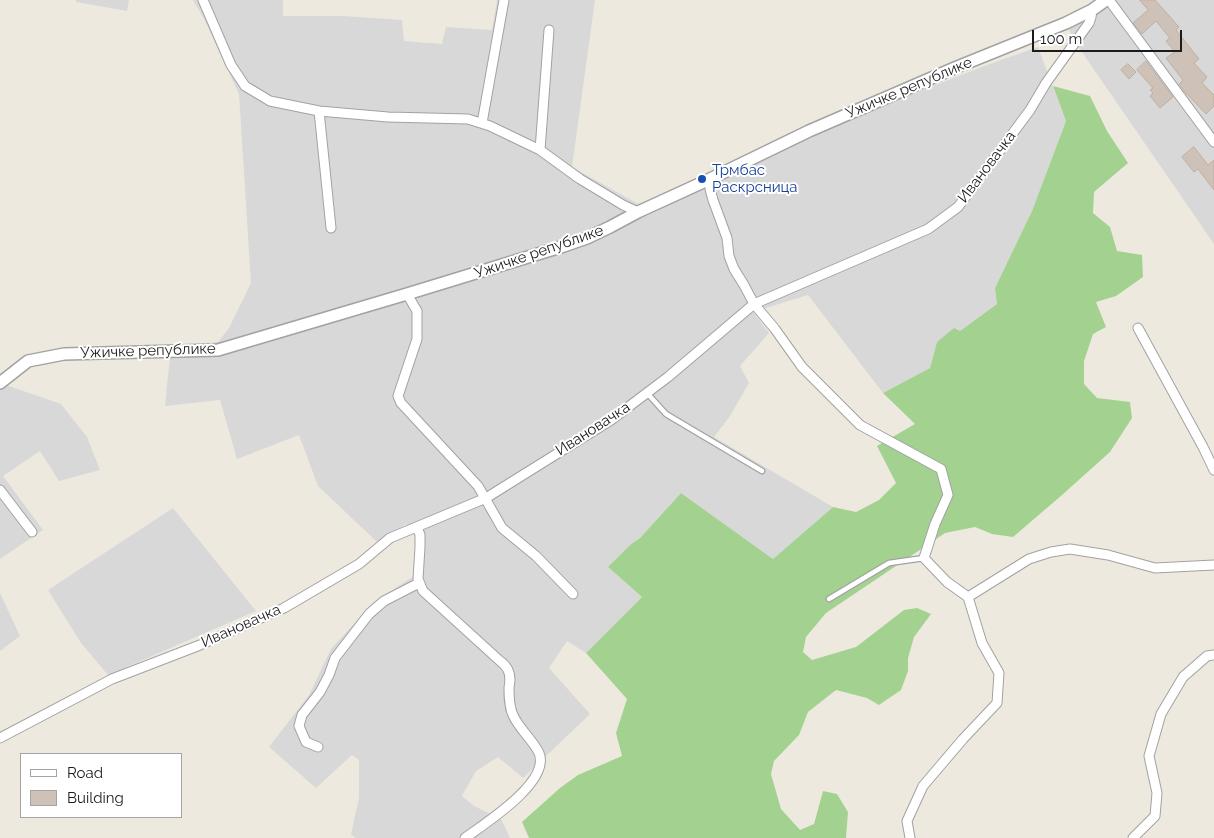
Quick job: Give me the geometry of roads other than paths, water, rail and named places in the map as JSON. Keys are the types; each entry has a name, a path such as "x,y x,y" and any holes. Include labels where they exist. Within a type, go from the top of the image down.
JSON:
{"street":[{"path":"203,0 231,65 246,86 270,101 318,111 388,117 468,119 482,123 540,150 580,179 638,212"},
{"path":"482,123 504,0"},
{"path":"1108,0 1214,142"},
{"name":"Ужичке републике","path":"0,383 28,361 64,354 218,350 580,240 810,131 957,67 1059,26 1108,0"},
{"name":"Ивановачка","path":"0,738 112,679 200,645 284,608 358,564 390,538 486,498 611,420 668,377 754,304 928,229 958,207 1030,110 1039,93 1089,23 1092,10"},
{"path":"540,150 549,30"},
{"path":"318,111 331,228"},
{"path":"710,179 710,189 716,212 727,238 734,269 754,304 775,329 802,367 860,425 941,469 948,495 935,524 924,558 947,582 968,597 982,643 999,673 997,703 923,786 907,820 910,838"},
{"path":"407,294 417,311 417,338 398,396 400,403 478,486 502,528 536,556 573,594"},
{"path":"1138,328 1214,470"},
{"path":"0,490 32,532"},
{"path":"418,527 420,535 418,579 423,591 507,668 510,679 509,702 512,714 539,753 541,760 539,770 524,792 488,822 465,838"},
{"path":"968,597 1029,559 1051,552 1070,549 1155,568 1214,565"},
{"path":"318,747 306,742 299,726 302,715 320,692 329,675 335,658 369,614 384,601 419,583"},
{"path":"1133,838 1155,816 1157,793 1148,756 1161,714 1183,677 1207,656 1214,655"}],"lane":[{"path":"647,393 666,414 762,471"},
{"path":"829,599 889,563 924,558"}],"place":[{"name":"Трмбас Раскрсница","path":"702,179"}]}
